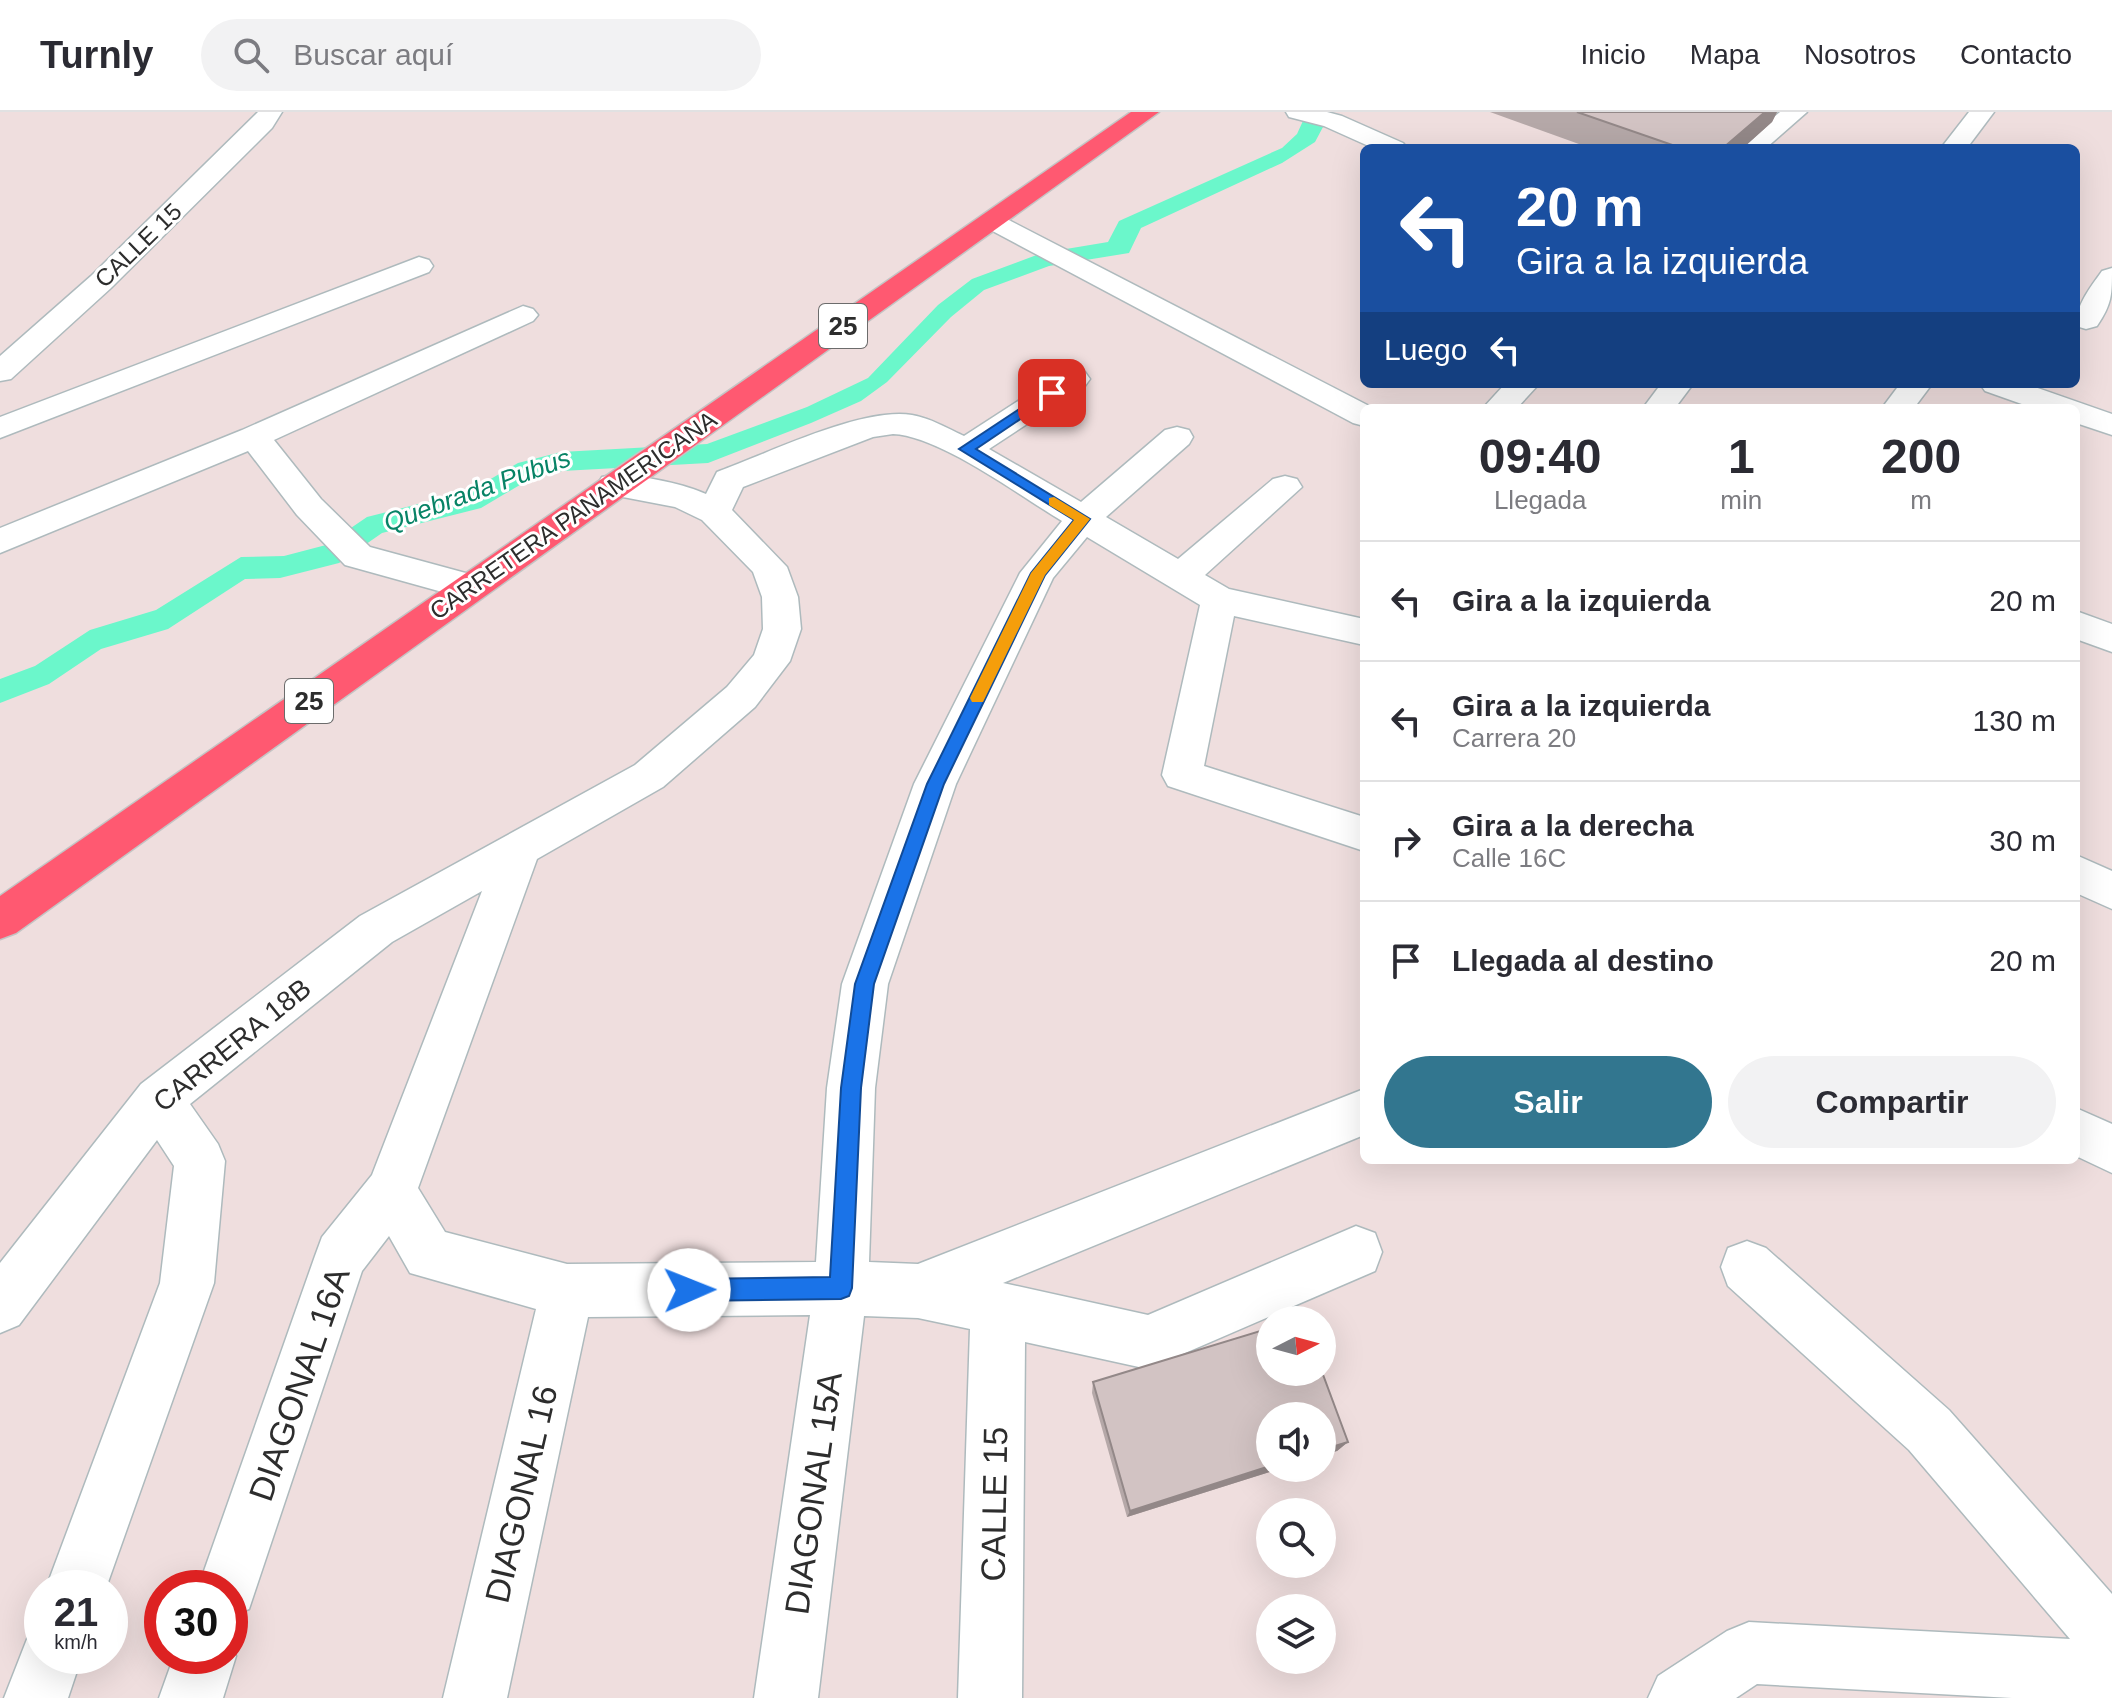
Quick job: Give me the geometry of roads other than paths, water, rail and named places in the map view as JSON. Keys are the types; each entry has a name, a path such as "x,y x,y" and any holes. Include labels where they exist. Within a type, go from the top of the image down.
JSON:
{"highway":[{"name":"CARRETERA PANAMERICANA","path":"0,920 1147,112"}],"street":[{"name":"CALLE 15","path":"0,372 101,282 263,123 270,112"},
{"path":"1751,112 1789,117"},
{"path":"1957,144 1982,112"},
{"path":"1301,113 1329,120 1385,144"},
{"path":"1755,144 1789,117"},
{"path":"995,221 1360,414"},
{"path":"0,428 419,266"},
{"path":"2086,320 2112,277"},
{"path":"0,541 254,437 523,315"},
{"path":"966,449 1074,379"},
{"path":"1503,404 1519,388"},
{"path":"2007,388 2053,404"},
{"path":"2080,413 2112,425"},
{"path":"616,484 684,497 714,512 729,480 867,428 912,425 966,449 1219,600 1360,631"},
{"path":"254,437 309,507 358,556 471,587"},
{"name":"DIAGONAL 15A","path":"786,1698 841,1288 851,1088 865,984 935,784 1038,573 1083,519 1177,437"},
{"path":"1180,577 1285,487"},
{"name":"CARRERA 18B","path":"0,1306 158,1100 376,929 649,776 741,697 771,661 782,629 780,597 769,567 714,512"},
{"path":"1219,600 1182,775 1360,833"},
{"path":"2080,626 2112,639"},
{"name":"DIAGONAL 16A","path":"234,1570 341,1256 391,1191 520,848"},
{"path":"2080,875 2112,891"},
{"path":"83,1570 187,1283 200,1161 158,1100"},
{"path":"918,1291 1360,1114"},
{"path":"2080,1133 2112,1149"},
{"path":"391,1191 429,1254 567,1291 841,1288 918,1291 1148,1342 1356,1252"},
{"path":"1747,1267 1929,1430 2112,1640"},
{"name":"DIAGONAL 16","path":"475,1698 567,1291"},
{"name":"CALLE 15","path":"990,1698 998,1310"},
{"path":"1680,1698 1749,1653 2112,1672"},
{"path":"36,1698 45,1674"},
{"path":"191,1698 199,1674"}],"water":[{"name":"Quebrada Pubus","path":"1307,112 1331,112 1315,142 1282,163 1141,228 1129,253 1049,266 984,290 951,317 887,382 861,401 708,463 562,471 530,479 481,508 382,533 339,563 280,578 245,579 168,629 101,649 49,684 0,703 0,679 35,666 90,630 156,610 241,557 284,556 326,545 367,517 470,491 518,463 561,452 707,444 807,407 868,378 938,305 972,279 1042,253 1108,242 1119,221 1282,148 1297,134"}]}
